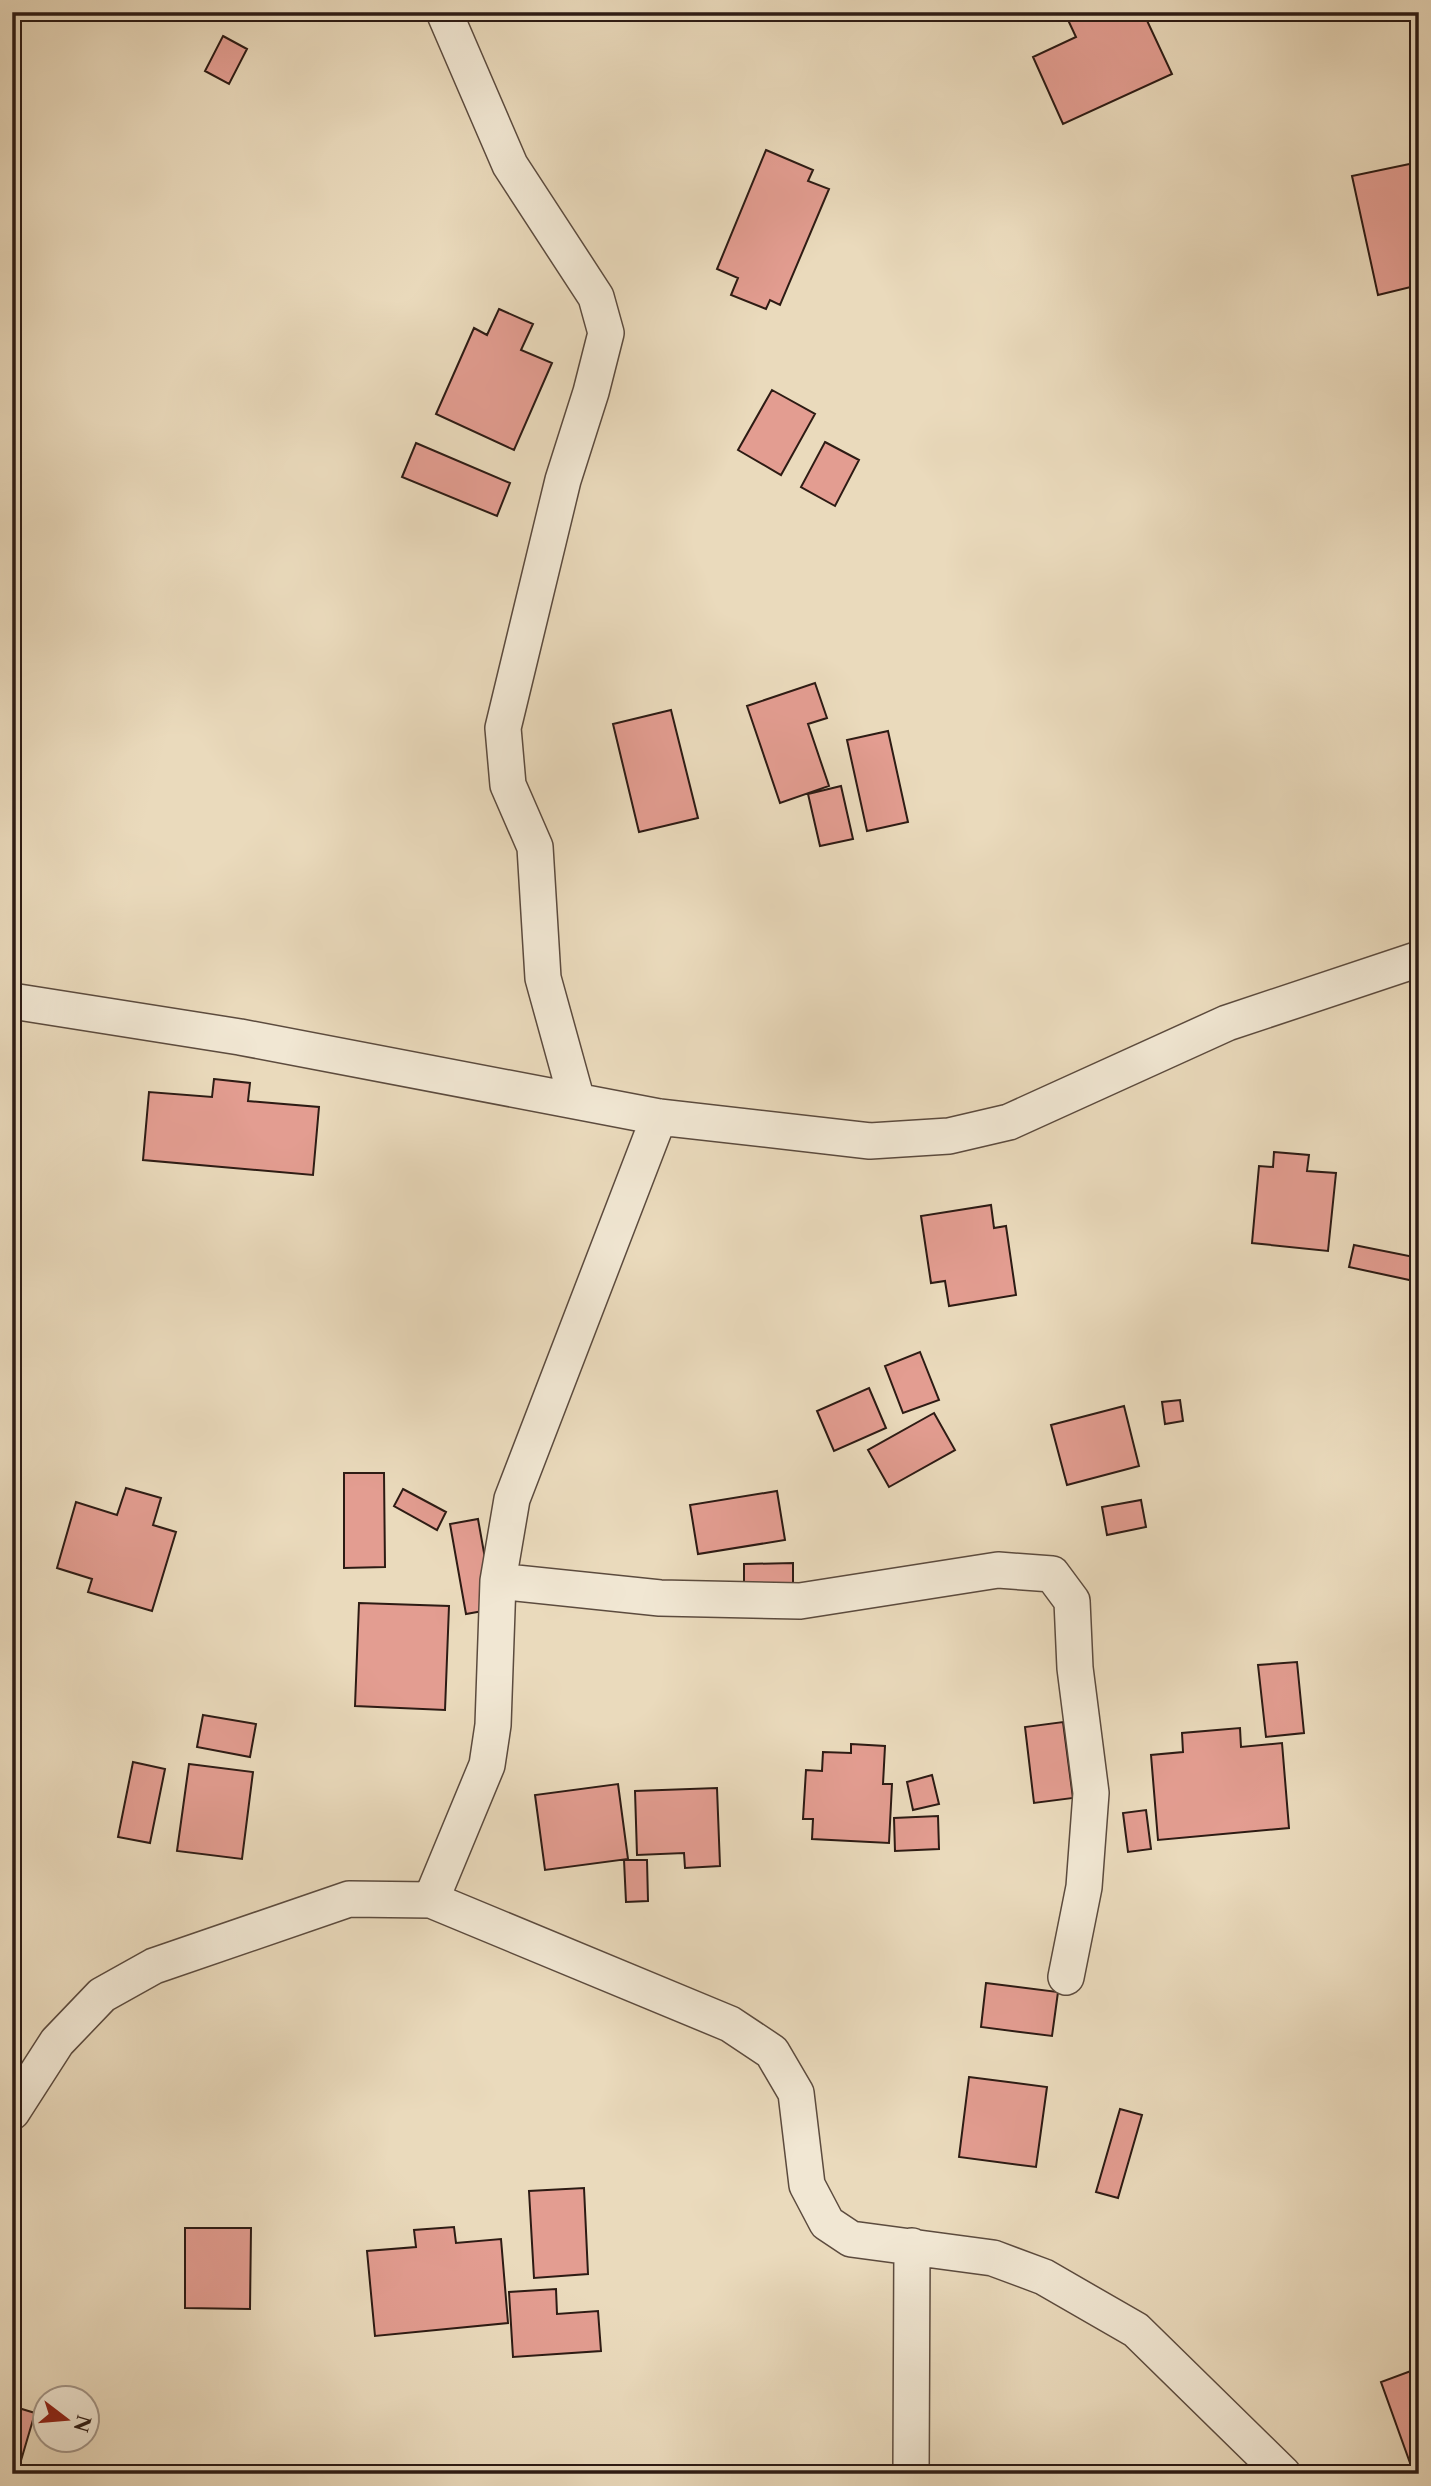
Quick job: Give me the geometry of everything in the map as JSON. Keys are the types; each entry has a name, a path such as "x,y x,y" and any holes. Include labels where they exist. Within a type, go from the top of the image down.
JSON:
{"street":[{"path":"444,12 510,165 596,297 606,333 591,392 563,480 503,727 508,785 535,846 543,978 577,1101"},
{"path":"12,1001 240,1037 659,1117 870,1141 949,1136 1009,1122 1227,1023 1419,959"},
{"path":"431,1900 486,1765 493,1725 498,1581 512,1499 659,1117"},
{"path":"498,1581 660,1598 800,1601 998,1570 1052,1574 1072,1601 1075,1668 1091,1793 1084,1887 1066,1977"},
{"path":"12,2112 58,2042 102,1995 154,1966 349,1899 431,1900 730,2024 772,2052 796,2093 807,2185 827,2223 851,2239 993,2258 1044,2277 1136,2330 1283,2474"},
{"path":"911,2474 912,2246"}],"building":[{"path":"1084,12 1117,12 1119,17 1129,12 1143,12 1172,74 1063,124 1033,57 1076,37 1068,20"},
{"path":"223,36 247,49 229,84 205,71"},
{"path":"766,150 813,170 808,181 829,189 780,305 770,300 766,309 731,295 738,278 717,269"},
{"path":"1419,162 1419,285 1378,295 1352,176"},
{"path":"499,309 533,324 521,350 552,363 514,450 436,414 474,328 487,335"},
{"path":"772,390 815,414 781,475 738,450"},
{"path":"825,442 859,460 835,506 801,487"},
{"path":"416,443 510,483 497,516 402,477"},
{"path":"815,683 827,718 808,724 829,786 780,803 747,706"},
{"path":"671,710 698,818 639,832 613,724"},
{"path":"888,731 908,822 867,831 847,740"},
{"path":"841,786 853,839 820,846 808,794"},
{"path":"214,1079 250,1083 248,1101 319,1107 313,1175 143,1160 149,1092 212,1097"},
{"path":"1274,1152 1309,1155 1307,1171 1336,1173 1328,1251 1252,1243 1259,1166 1273,1167"},
{"path":"991,1205 994,1228 1006,1226 1016,1295 949,1306 945,1281 931,1283 921,1216"},
{"path":"1354,1245 1419,1258 1414,1281 1349,1267"},
{"path":"920,1352 939,1400 903,1413 885,1366"},
{"path":"869,1388 886,1428 834,1451 817,1411"},
{"path":"1180,1400 1183,1421 1165,1424 1162,1402"},
{"path":"1124,1406 1139,1466 1067,1485 1051,1425"},
{"path":"934,1413 955,1450 889,1487 868,1450"},
{"path":"344,1473 384,1473 385,1567 344,1568"},
{"path":"126,1488 161,1498 153,1525 176,1532 152,1611 88,1592 92,1579 57,1568 76,1502 117,1515"},
{"path":"403,1489 446,1512 437,1530 394,1506"},
{"path":"777,1491 785,1540 698,1554 690,1505"},
{"path":"1141,1500 1146,1527 1107,1535 1102,1507"},
{"path":"478,1519 494,1609 466,1614 450,1524"},
{"path":"793,1563 793,1596 744,1597 744,1564"},
{"path":"359,1603 449,1606 445,1710 355,1706"},
{"path":"1297,1662 1304,1733 1266,1737 1258,1665"},
{"path":"203,1715 256,1724 250,1757 197,1747"},
{"path":"1063,1722 1073,1798 1034,1803 1025,1727"},
{"path":"1240,1728 1241,1747 1282,1743 1289,1828 1158,1840 1151,1755 1183,1752 1182,1733"},
{"path":"851,1744 885,1746 883,1784 892,1784 889,1843 812,1839 813,1819 803,1819 806,1770 822,1771 823,1752 851,1753"},
{"path":"133,1762 165,1769 150,1843 118,1837"},
{"path":"189,1764 253,1772 242,1859 177,1851"},
{"path":"932,1775 939,1804 913,1810 907,1782"},
{"path":"618,1784 628,1859 545,1870 535,1795"},
{"path":"717,1788 720,1866 685,1868 684,1853 637,1855 635,1791"},
{"path":"1146,1810 1151,1849 1128,1852 1123,1813"},
{"path":"938,1816 939,1849 895,1851 894,1818"},
{"path":"624,1860 647,1860 648,1901 626,1902"},
{"path":"986,1983 1058,1992 1052,2036 981,2027"},
{"path":"969,2077 1047,2087 1036,2167 959,2157"},
{"path":"1120,2109 1142,2115 1118,2198 1096,2192"},
{"path":"584,2188 588,2274 534,2278 529,2191"},
{"path":"454,2227 456,2243 501,2239 508,2323 375,2336 367,2251 416,2247 414,2230"},
{"path":"185,2228 251,2228 250,2309 185,2308"},
{"path":"556,2289 557,2314 598,2311 601,2351 513,2357 509,2292"},
{"path":"1419,2368 1419,2474 1414,2474 1381,2382"},
{"path":"12,2406 32,2412 32,2423 17,2474 12,2474"}]}
